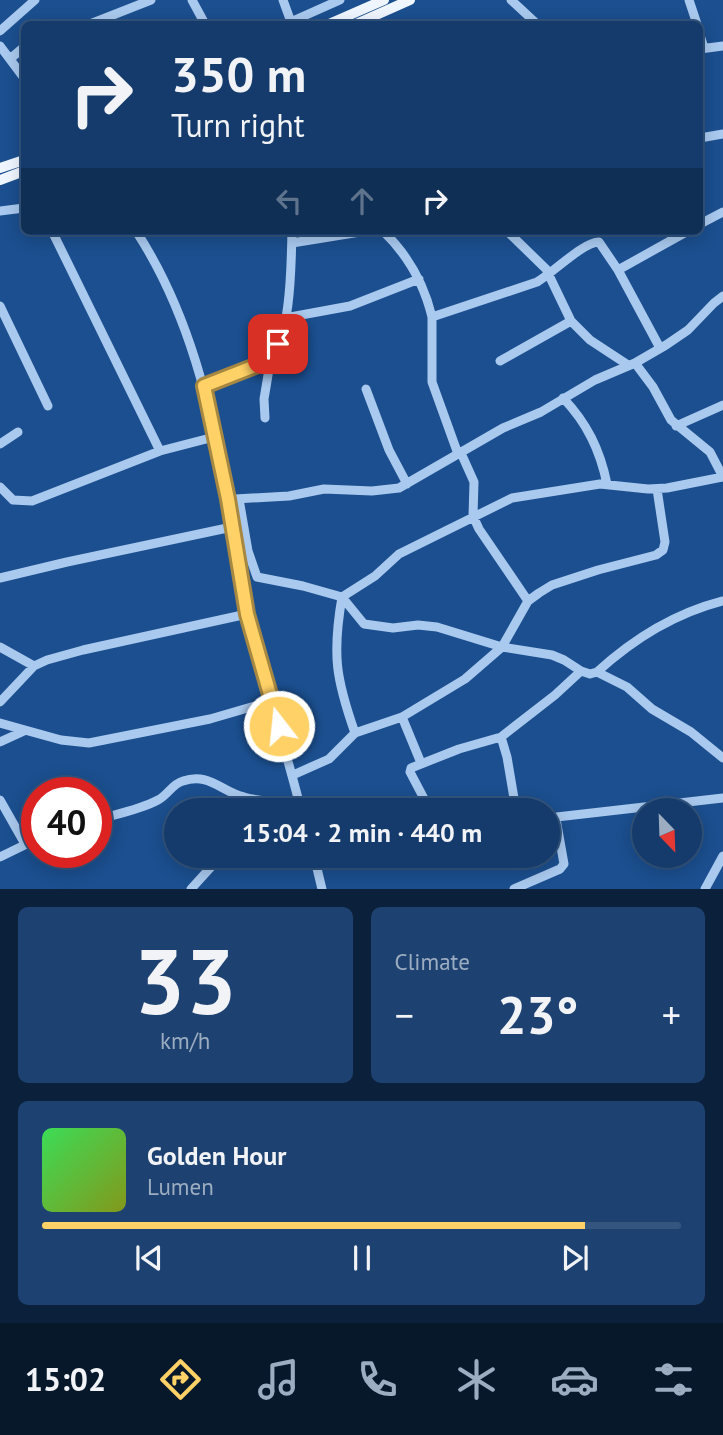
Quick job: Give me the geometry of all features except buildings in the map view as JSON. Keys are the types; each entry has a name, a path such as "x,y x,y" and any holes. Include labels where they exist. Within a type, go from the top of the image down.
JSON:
{"main road":[{"path":"336,21 384,0"},
{"path":"363,21 410,0"},
{"path":"0,168 21,161"},
{"path":"0,180 21,172"}],"street":[{"path":"0,31 35,0"},
{"path":"98,21 151,0"},
{"path":"192,0 203,21"},
{"path":"283,0 288,21"},
{"path":"292,21 322,4 340,0"},
{"path":"512,0 534,21"},
{"path":"689,0 696,21"},
{"path":"0,46 21,74"},
{"path":"703,48 723,46"},
{"path":"10,59 21,50"},
{"path":"703,137 723,134"},
{"path":"0,211 21,208"},
{"path":"703,222 723,212"},
{"path":"54,235 160,451"},
{"path":"138,235 173,300 191,343 204,386 228,499 247,614 299,798"},
{"path":"265,418 264,399 271,357 278,344 291,286 292,235"},
{"path":"292,243 341,235"},
{"path":"387,235 404,254 419,279 432,317 432,382 474,482 473,516 528,601"},
{"path":"341,597 375,576 399,554 512,498 607,484 657,489 723,477 710,452 676,426 653,387 631,364 590,340 571,321 550,274 511,235"},
{"path":"618,270 681,235"},
{"path":"432,317 525,286 550,274 594,242 602,245 618,270 660,348"},
{"path":"285,318 350,306 419,279"},
{"path":"228,499 289,496 324,489 388,491 407,484 503,428 541,412 594,380 631,364 680,337 723,296"},
{"path":"0,306 48,406"},
{"path":"500,361 571,321"},
{"path":"204,386 271,357"},
{"path":"366,389 389,450 407,484"},
{"path":"563,398 588,429 601,459 607,484"},
{"path":"676,426 723,405"},
{"path":"0,444 19,432"},
{"path":"0,487 13,500 32,501 160,451 214,437"},
{"path":"293,775 329,759 355,733 402,717 465,679 502,647 528,601 552,585 663,551 665,542 657,489"},
{"path":"239,499 248,551 257,577 341,597 364,624 393,628 418,625 438,627 502,647 552,655 590,674 597,672 659,627 682,614 722,601"},
{"path":"0,578 232,527"},
{"path":"341,597 336,665 355,733"},
{"path":"0,702 34,666 83,650 247,614"},
{"path":"0,647 34,666"},
{"path":"424,798 410,772 411,768 501,737 581,671"},
{"path":"597,672 627,687 652,709 691,732 723,758"},
{"path":"0,723 61,740 89,743 210,719 272,701"},
{"path":"402,717 421,763"},
{"path":"0,742 24,731"},
{"path":"501,737 514,798"},
{"path":"112,815 148,805 162,798 175,785 192,779 213,781 246,798"},
{"path":"0,800 21,837"},
{"path":"560,818 721,801"},
{"path":"0,857 21,846"},
{"path":"520,888 560,869 564,864 560,849"},
{"path":"705,889 723,856"},
{"path":"191,889 210,868"},
{"path":"317,868 321,889"}],"route":[{"path":"278,344 271,357 260,364 204,386 228,499 247,614 279,726"}]}
